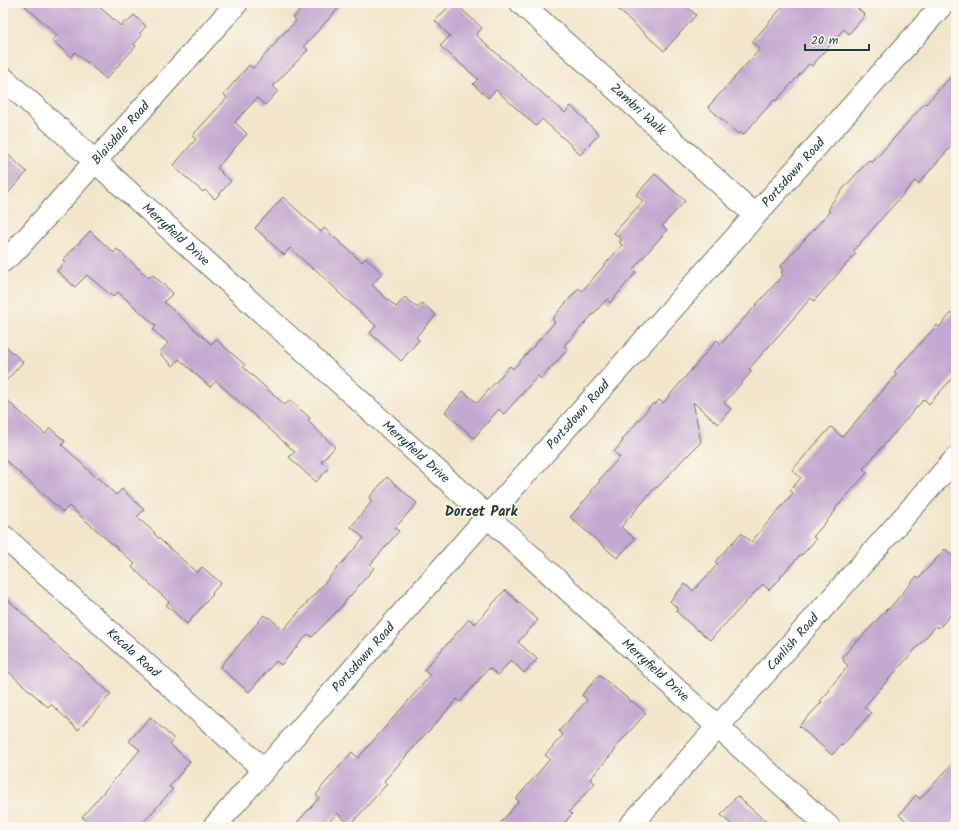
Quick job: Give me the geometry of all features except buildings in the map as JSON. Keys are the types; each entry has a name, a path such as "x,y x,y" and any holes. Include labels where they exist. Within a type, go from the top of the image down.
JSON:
{"street":[{"name":"Blaisdale Road","path":"3,262 16,250 238,3"},
{"name":"Zambri Walk","path":"521,3 755,215"},
{"name":"Portsdown Road","path":"214,827 944,3"},
{"name":"Merryfield Drive","path":"3,78 829,827"},
{"name":"Canlish Road","path":"629,827 956,458"},
{"name":"Kecala Road","path":"3,536 264,770"}],"district":[{"name":"Dorset Park","path":"481,512"}]}
